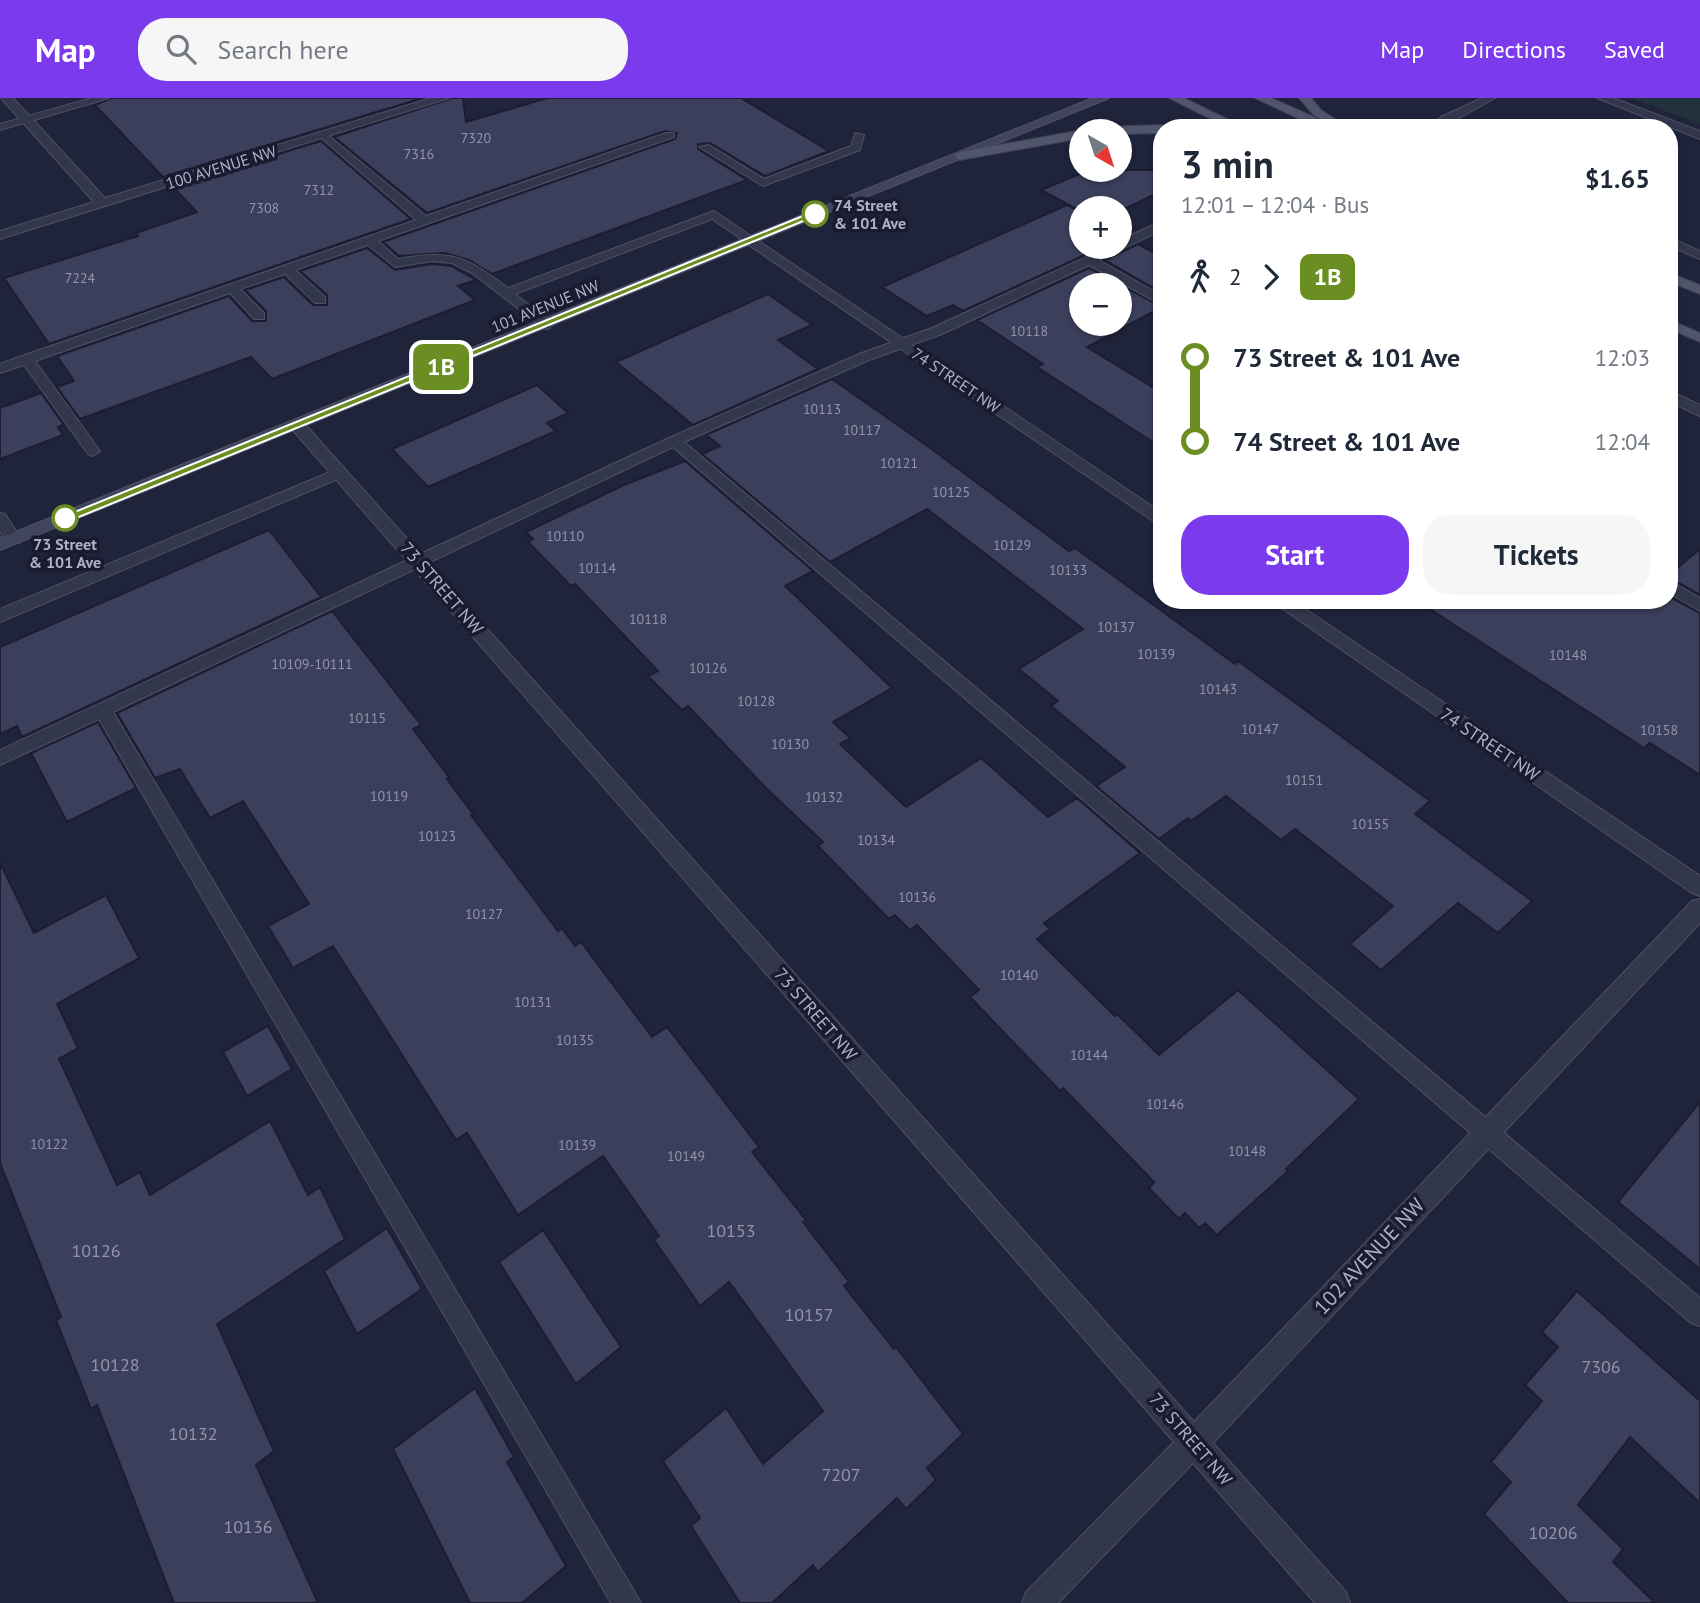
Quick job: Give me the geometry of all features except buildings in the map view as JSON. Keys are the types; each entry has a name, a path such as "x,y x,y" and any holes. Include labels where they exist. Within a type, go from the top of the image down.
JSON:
{"main road":[{"name":"101 AVENUE NW","path":"7,541 1103,98"},
{"path":"1175,98 1220,119"},
{"path":"1261,98 1309,119"},
{"path":"1305,98 1317,112 1328,119"},
{"path":"1132,129 1153,128"},
{"path":"960,156 1069,136"},
{"path":"1678,280 1700,290"},
{"path":"1678,328 1700,338"}],"street":[{"path":"7,98 102,204"},
{"name":"100 AVENUE NW","path":"0,235 443,98"},
{"path":"1603,98 1658,119"},
{"path":"1678,127 1700,135"},
{"name":"74 STREET NW","path":"751,240 1153,515"},
{"path":"1678,400 1700,411"},
{"name":"73 STREET NW","path":"297,425 1335,1603"},
{"name":"74 STREET NW","path":"1292,609 1700,887"},
{"name":"102 AVENUE NW","path":"1037,1603 1194,1442 1700,908"}],"lane":[{"path":"0,127 104,98"},
{"path":"1446,119 1490,98"},
{"path":"324,135 424,221"},
{"path":"0,369 670,135"},
{"path":"705,147 763,183 856,148 859,135"},
{"path":"506,293 714,215 751,240"},
{"path":"1132,240 1153,229"},
{"path":"370,240 395,262 437,255 465,261 545,325"},
{"path":"1678,245 1700,255"},
{"path":"0,758 674,441 862,358 937,331 1090,260 1153,295"},
{"path":"287,269 320,300"},
{"path":"232,288 259,316"},
{"path":"27,359 93,451"},
{"path":"674,441 1700,1314"},
{"path":"0,616 340,473"},
{"path":"0,517 7,541"},
{"path":"1678,592 1700,605"},
{"path":"103,710 627,1603"}],"shaded area":[{"path":"1631,98 1700,98 1700,124"}],"bus line":[{"name":"1B","path":"65,518 815,214"}],"place":[{"name":"74 Street & 101 Ave","path":"815,214"},
{"name":"73 Street & 101 Ave","path":"65,518"}]}
